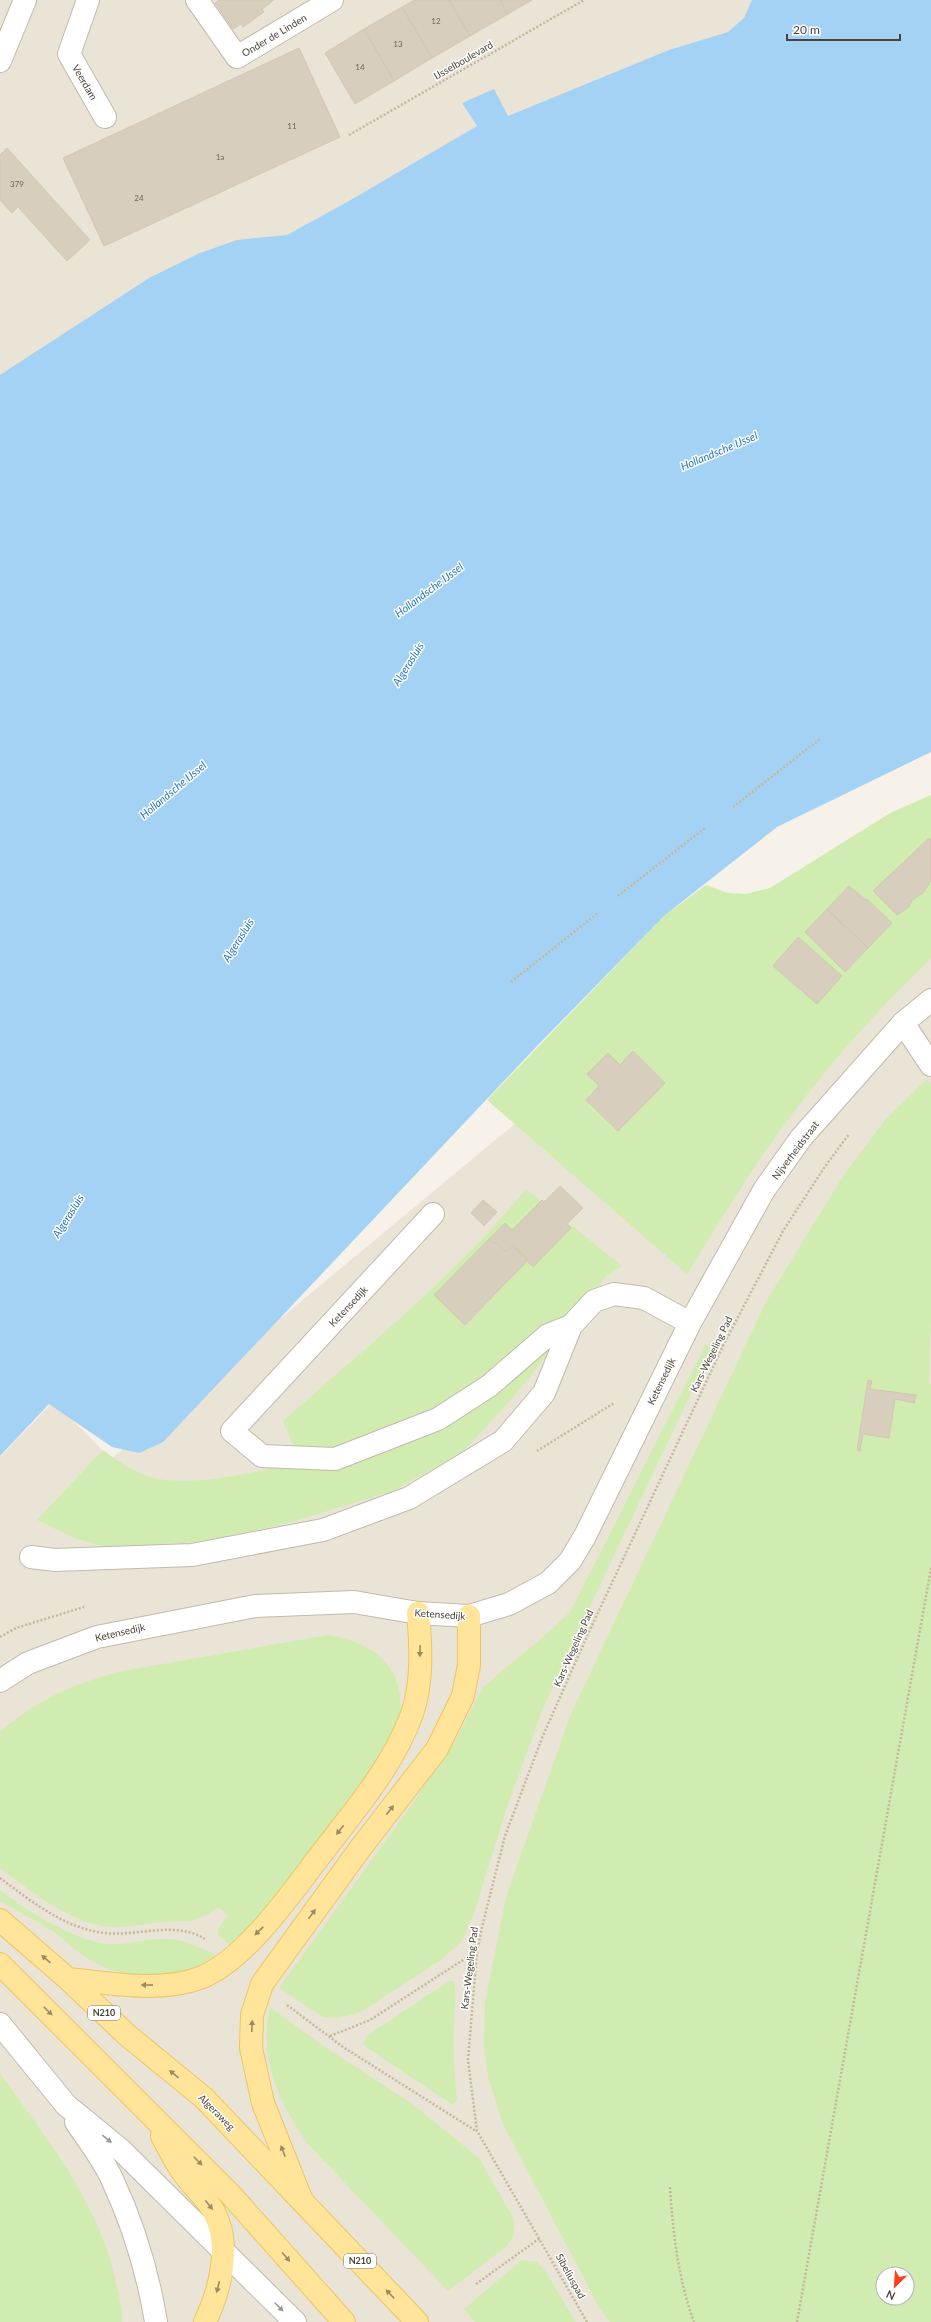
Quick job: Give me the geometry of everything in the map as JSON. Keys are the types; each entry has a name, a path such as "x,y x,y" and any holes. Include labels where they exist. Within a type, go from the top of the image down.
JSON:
{"main road":[{"path":"68,1979 129,1985 168,1986 201,1977 231,1958 269,1922 372,1788 396,1748 412,1714 420,1681 418,1613"},
{"path":"302,2200 264,2103 251,2048 252,2015 262,1984 359,1850 437,1749 463,1696 469,1665 469,1616"},
{"name":"Algeraweg","path":"0,1920 68,1979 127,2035 204,2098 417,2322"},
{"path":"0,1964 151,2113 231,2195 344,2322"},
{"path":"151,2113 182,2171 214,2211 220,2227 222,2271 217,2290 205,2322"}],"street":[{"path":"0,60 25,0"},
{"name":"Veerdam","path":"88,0 69,54 105,117"},
{"name":"Onder de Linden","path":"197,0 237,57 332,0"},
{"name":"Nijverheidstraat","path":"690,1323 769,1184 802,1138 903,1023 931,1000"},
{"path":"903,1023 931,1065"},
{"name":"Ketensedijk","path":"433,1214 232,1431 262,1456 335,1460 438,1419 489,1386 548,1335 571,1326"},
{"name":"Ketensedijk","path":"0,1681 28,1663 97,1637 255,1606 354,1602 418,1613 469,1616 509,1604 548,1583 570,1561 585,1536 690,1323 644,1298 614,1294 594,1301 571,1326 544,1393 502,1441 409,1498 322,1530 192,1555 55,1560 31,1557"},
{"path":"0,2024 66,2106 111,2177 132,2228 152,2297 156,2322"},
{"path":"66,2106 121,2150 206,2232 222,2250 295,2322"},
{"path":"300,2273 351,2322"}],"path":[{"name":"IJsselboulevard","path":"349,134 584,0"},
{"path":"733,807 820,739"},
{"path":"618,896 705,828"},
{"path":"511,982 598,913"},
{"name":"Kars-Wegeling Pad","path":"540,2238 476,2131 468,2060 477,1951 505,1836 542,1738 588,1634 723,1346 783,1231 824,1168 850,1133"},
{"path":"798,2322 931,1568"},
{"path":"330,2037 370,2020 477,1951"},
{"path":"670,2187 674,2247 685,2298 694,2322"},
{"path":"476,2284 540,2238"},
{"name":"Sibeliuspad","path":"540,2238 587,2322"}],"shaded area":[{"path":"0,0 845,0 0,461"},
{"path":"931,824 931,2322 0,2322 0,1457 54,1401 111,1459 858,839"}],"green space":[{"path":"931,795 931,959 854,1038 818,1080 772,1142 747,1179 687,1274 487,1100 665,915 706,885 728,893 745,894 770,888 890,813"},
{"path":"927,1079 931,1084 931,1321 929,1384 931,1384 931,2322 610,2322 600,2309 503,2124 488,2077 484,2046 485,2002 506,1897 570,1716 767,1300 843,1176 886,1119"},
{"path":"526,1189 622,1266 605,1277 590,1302 515,1395 463,1452 393,1491 285,1524 206,1541 110,1548 74,1538 37,1520 103,1450 133,1470 153,1478 170,1481 189,1481 227,1477 301,1463 283,1421 378,1338 440,1281 499,1221"},
{"path":"706,1344 712,1349 574,1640 542,1711 507,1807 474,1913 462,1941 441,1960 359,2013 337,2018 323,2017 279,1988 408,1810 457,1738 482,1688 551,1630 570,1612"},
{"path":"328,1635 349,1640 366,1647 380,1657 391,1670 398,1684 400,1701 399,1719 393,1740 256,1922 232,1947 218,1935 218,1929 228,1915 218,1907 203,1917 185,1921 161,1922 125,1927 103,1926 61,1911 36,1895 0,1868 0,1732 14,1720 43,1701 72,1687 123,1671"},
{"path":"0,1890 37,1916 66,1931 95,1942 116,1944 157,1939 171,1939 192,1944 218,1957 188,1970 172,1974 156,1976 123,1973 92,1961 51,1930 0,1901"},
{"path":"449,1981 454,1981 455,1992 454,2072 457,2100 453,2105 366,2047 363,2043 368,2035"},
{"path":"270,2007 322,2045 411,2103 479,2158 514,2219 514,2235 507,2246 448,2291 307,2143 297,2128 280,2096 269,2061 267,2026"},
{"path":"0,2073 53,2147 69,2172 98,2226 116,2283 122,2312 122,2322 0,2322"},
{"path":"522,2260 537,2262 544,2269 576,2322 475,2322 464,2309"}],"water":[{"path":"752,0 931,0 931,752 777,827 665,915 537,1046 163,1442 139,1453 112,1447 49,1404 0,1456 0,375 149,278 200,253 237,240 287,235 349,201 477,126 462,103 494,89 508,116 669,50 728,32 744,18"}],"building":[{"path":"219,0 274,0 262,9 264,12 243,27 241,24 233,29 215,3"},
{"path":"415,0 449,0 470,36 432,58 402,7"},
{"path":"449,0 500,0 508,14 470,36"},
{"path":"500,0 532,0 508,14"},
{"path":"402,7 432,58 394,81 364,29"},
{"path":"364,29 394,81 355,104 325,53"},
{"path":"299,48 340,137 104,246 63,158"},
{"path":"7,148 90,240 67,261 18,207 12,213 0,200 0,155"},
{"path":"929,838 931,840 931,881 923,893 912,900 909,907 897,915 873,891"},
{"path":"849,886 866,900 867,899 892,923 868,948 827,909"},
{"path":"827,909 868,948 845,972 805,932"},
{"path":"798,937 842,976 817,1004 773,966"},
{"path":"633,1051 665,1083 618,1131 586,1100 599,1086 587,1074 608,1053 620,1065"},
{"path":"560,1186 583,1208 567,1224 571,1228 533,1267 513,1245 506,1252 496,1242 494,1244 489,1239 505,1223 512,1230 542,1200 544,1202"},
{"path":"483,1200 497,1212 484,1226 471,1213"},
{"path":"489,1239 494,1244 496,1242 506,1252 513,1245 528,1260 465,1325 434,1295"},
{"path":"868,1380 872,1381 870,1389 916,1395 914,1403 895,1399 889,1438 863,1434 860,1451 857,1450"}],"water label":[{"name":"Hollandsche IJssel","path":"719,451"},
{"name":"Hollandsche IJssel","path":"429,590"},
{"name":"Algerasluis","path":"408,664"},
{"name":"Hollandsche IJssel","path":"173,790"},
{"name":"Algerasluis","path":"238,940"},
{"name":"Algerasluis","path":"68,1216"}]}
